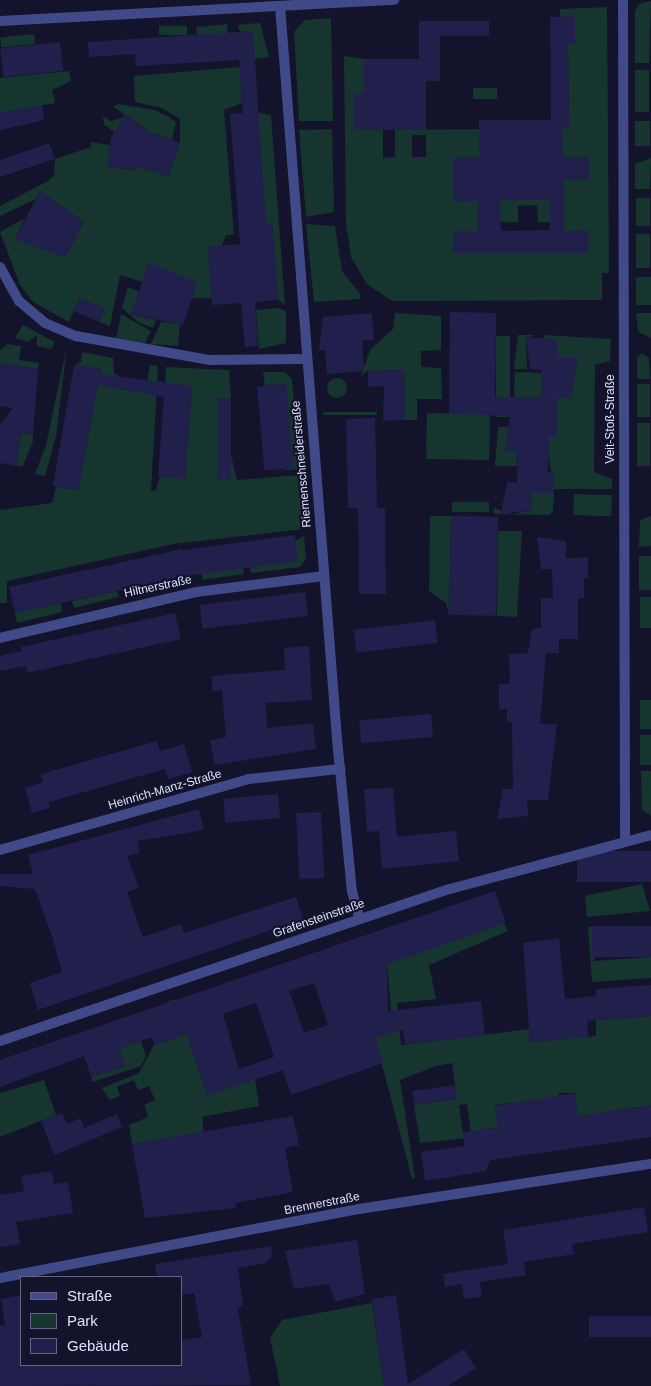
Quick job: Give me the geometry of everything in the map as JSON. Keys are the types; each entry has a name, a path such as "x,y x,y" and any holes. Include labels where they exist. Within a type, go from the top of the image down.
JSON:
{"street":[{"path":"0,21 394,0"},
{"name":"Veit-Stoß-Straße","path":"623,0 625,838"},
{"name":"Riemenschneiderstraße","path":"280,6 305,359 340,768 352,892 359,918"},
{"path":"0,267 19,301 45,323 76,336 210,360 305,359"},
{"name":"Hiltnerstraße","path":"0,638 196,592 324,576"},
{"name":"Heinrich-Manz-Straße","path":"0,850 250,779 340,768"},
{"name":"Grafensteinstraße","path":"0,1041 359,918 625,838 651,835"},
{"name":"Brennerstraße","path":"0,1278 360,1209 651,1164"}],"green space":[{"path":"651,1 649,63 635,63 635,11 639,4"},
{"path":"607,7 609,273 602,273 602,300 392,301 367,284 351,257 346,224 344,56 364,59 364,94 354,95 354,130 383,130 383,158 395,157 395,130 479,129 479,157 453,158 453,201 477,201 477,231 453,231 454,253 588,253 588,231 564,231 562,129 569,128 568,44 574,16 560,17 560,9","holes":["412,135 426,135 426,157 412,157"]},
{"path":"331,18 333,121 299,121 294,32 305,20"},
{"path":"260,23 269,57 254,59 237,25"},
{"path":"227,24 228,33 197,36 196,27"},
{"path":"159,26 187,26 187,35 159,35"},
{"path":"34,34 35,44 1,47 0,38"},
{"path":"240,67 242,103 224,110 234,235 226,235 222,246 208,247 212,298 192,298 196,287 149,263 142,282 120,275 110,326 99,322 105,309 79,298 69,322 33,302 20,285 0,232 25,218 15,239 65,257 84,222 40,191 36,199 0,216 0,206 48,181 54,175 55,159 91,147 90,142 110,145 108,167 135,170 137,166 168,177 180,143 180,119 162,108 135,102 134,76"},
{"path":"635,70 649,70 649,112 635,112"},
{"path":"69,71 71,81 52,90 55,103 0,113 0,78"},
{"path":"473,88 497,88 497,99 473,99"},
{"path":"118,104 155,110 169,117 176,122 172,140 149,132 126,114 115,132 104,125 103,116 111,121 122,118 124,114 113,107"},
{"path":"257,112 271,115 285,305 278,300 272,224 266,224"},
{"path":"635,121 650,121 650,146 635,146"},
{"path":"332,129 334,212 306,217 299,130"},
{"path":"651,158 650,189 635,189 635,164"},
{"path":"636,198 650,198 650,226 636,226"},
{"path":"492,200 550,200 550,222 538,222 537,205 518,206 518,222 500,222"},
{"path":"306,224 335,226 342,271 361,295 359,299 314,302"},
{"path":"636,234 650,234 650,268 636,268"},
{"path":"636,277 651,277 651,305 636,305"},
{"path":"128,287 139,291 131,314 156,320 153,328 138,322 122,308"},
{"path":"278,308 286,311 286,343 259,349 256,310"},
{"path":"395,313 441,316 441,350 421,351 421,367 441,368 442,399 417,399 417,420 405,420 404,370 368,371 361,376 370,350 393,329"},
{"path":"636,313 651,313 651,338 638,332"},
{"path":"121,314 151,331 145,343 116,339"},
{"path":"161,322 180,324 178,346 151,344"},
{"path":"23,325 55,342 51,349 37,346 37,335 28,342 15,338"},
{"path":"518,335 535,335 526,338 527,369 514,369"},
{"path":"544,335 611,339 610,361 595,365 594,472 612,479 612,489 554,489 548,453 538,437 557,437 551,398 570,398 578,358 557,358 557,339 544,339"},
{"path":"496,336 510,336 510,417 496,417"},
{"path":"8,344 21,346 19,360 39,363 38,369 0,363 0,350"},
{"path":"67,346 56,436 45,476 35,474 46,445"},
{"path":"82,352 113,358 114,373 120,377 118,389 145,393 150,365 158,366 151,491 156,490 160,477 185,478 192,386 165,384 166,367 229,370 231,398 217,398 237,480 299,475 304,529 173,544 7,581 7,603 0,603 0,510 52,503 56,487 78,490 101,369 74,365 81,362"},
{"path":"642,353 649,358 650,379 637,379 637,357"},
{"path":"263,372 285,372 292,379 299,469 278,471 292,467 286,384 265,386"},
{"path":"515,372 542,373 541,398 514,397"},
{"path":"337,378 344,381 347,388 344,395 337,398 330,395 327,388 330,381"},
{"path":"637,384 650,384 650,417 637,417"},
{"path":"323,412 377,412 377,415 323,415"},
{"path":"427,413 490,414 489,460 426,459"},
{"path":"637,423 650,423 650,466 637,466"},
{"path":"498,427 510,427 505,452 518,452 517,466 495,466"},
{"path":"21,433 33,435 33,441 23,466 16,466"},
{"path":"532,493 554,493 553,511 549,515 494,514 494,508 512,514 532,510"},
{"path":"574,494 612,495 611,516 573,515"},
{"path":"452,502 489,502 489,512 452,512"},
{"path":"430,516 451,516 449,615 446,603 429,591"},
{"path":"651,516 651,546 639,547 640,520"},
{"path":"498,531 522,531 517,617 497,616"},
{"path":"304,536 306,558 300,567 251,573 250,566"},
{"path":"181,549 186,575 175,578 176,586 127,595 126,589 174,578 169,552"},
{"path":"639,556 651,556 651,590 639,590"},
{"path":"243,567 244,574 202,580 201,573"},
{"path":"117,591 119,597 74,608 72,601"},
{"path":"640,597 651,597 651,628 640,628"},
{"path":"61,603 62,612 17,623 15,613"},
{"path":"640,700 651,700 651,729 640,729"},
{"path":"640,735 651,735 651,765 640,765"},
{"path":"641,771 651,771 651,816 642,810"},
{"path":"642,884 650,911 587,917 585,896"},
{"path":"504,923 508,931 429,965 436,999 397,1003 401,1045 529,1029 530,1042 596,1036 596,989 598,1020 651,1016 651,1105 568,1118 567,1100 576,1099 575,1093 559,1093 560,1119 515,1125 512,1103 495,1105 498,1128 485,1129 486,1136 420,1143 414,1105 457,1099 452,1063 436,1066 400,1080 415,1178 412,1179 375,1038 393,1032 387,964","holes":["467,1104 471,1132 463,1133 459,1105"]},
{"path":"598,926 592,931 594,961 651,957 651,978 592,982 588,927"},
{"path":"176,999 188,1038 255,1079 259,1106 202,1117 204,1132 132,1144 129,1125 148,1117 144,1105 155,1100 149,1086 138,1090 134,1080 117,1087 120,1096 110,1100 102,1088 139,1073 154,1045 178,1037 167,1002"},
{"path":"141,1041 146,1056 141,1066 93,1082 91,1077 125,1066 119,1048"},
{"path":"44,1080 56,1115 0,1137 0,1093"},
{"path":"372,1303 384,1386 280,1386 270,1338 282,1320"}],"building":[{"path":"575,16 575,44 568,44 569,128 562,129 563,157 589,157 589,180 564,180 564,231 588,230 589,253 453,253 453,231 477,231 477,201 453,202 453,158 479,157 479,120 551,120 550,17","holes":["500,200 550,200 550,230 501,231"]},
{"path":"419,21 489,21 489,36 440,36 440,81 426,81 426,130 354,130 354,94 364,94 364,59 419,59"},
{"path":"253,31 266,224 272,223 278,300 255,302 258,346 245,347 241,303 212,305 208,247 240,244 230,114 243,113 239,60 136,66 135,54 89,57 88,42"},
{"path":"60,42 63,71 3,77 0,48"},
{"path":"42,105 44,120 0,130 0,113"},
{"path":"125,114 149,132 180,143 168,177 137,166 136,170 108,167 111,138"},
{"path":"49,143 55,159 0,177 0,160"},
{"path":"40,191 84,222 65,257 15,239"},
{"path":"149,262 197,283 183,325 131,314"},
{"path":"79,298 105,309 99,322 74,311"},
{"path":"450,312 496,313 495,397 541,397 542,370 530,369 526,337 557,339 557,358 578,358 570,398 557,398 557,437 549,437 548,472 554,472 554,493 532,493 532,510 501,514 507,482 517,483 518,452 505,452 510,416 449,414"},
{"path":"372,313 374,340 362,340 364,371 327,374 325,350 319,351 323,317"},
{"path":"0,363 38,369 33,435 21,433 16,466 0,463 0,425 13,408 0,406"},
{"path":"74,365 101,369 100,374 192,386 185,479 158,477 164,397 98,385 78,490 53,486"},
{"path":"404,370 405,420 383,421 384,386 368,387 368,371"},
{"path":"286,384 293,468 264,470 257,387"},
{"path":"217,398 231,398 231,479 217,479"},
{"path":"375,418 377,508 385,508 386,594 359,594 358,508 348,508 346,419"},
{"path":"451,516 498,517 496,616 449,615"},
{"path":"295,535 298,561 186,576 15,613 9,587 169,552"},
{"path":"537,537 566,541 566,558 588,557 588,578 584,578 584,598 578,598 578,639 559,639 559,653 546,653 540,724 557,724 548,800 527,800 528,816 497,819 503,789 513,789 512,722 507,722 507,709 499,709 499,684 510,684 509,654 528,653 532,629 541,628 541,598 553,598 552,569 541,569"},
{"path":"305,592 308,616 203,629 200,605"},
{"path":"175,613 181,639 27,673 26,666 0,671 0,656 22,651 21,647"},
{"path":"435,620 438,643 356,653 354,630"},
{"path":"309,646 312,700 266,703 267,728 313,723 316,749 215,765 210,741 226,737 222,690 213,691 211,676 285,670 284,648"},
{"path":"431,714 433,737 361,743 359,720"},
{"path":"157,741 160,751 184,744 192,772 168,779 165,769 49,802 50,808 32,813 25,788 43,782 41,774"},
{"path":"393,788 397,837 456,831 459,861 382,869 379,831 367,832 364,789"},
{"path":"278,794 280,818 225,823 223,799"},
{"path":"199,809 204,830 138,841 139,853 127,856 139,888 127,892 143,937 181,924 184,933 296,897 303,919 38,1010 30,983 62,972 53,939 35,889 0,886 0,874 33,874 28,855"},
{"path":"321,812 324,878 299,879 296,813"},
{"path":"577,851 651,851 651,882 577,882"},
{"path":"495,891 506,923 387,964 388,1011 481,1001 485,1036 405,1044 403,1030 375,1038 383,1063 291,1095 283,1070 207,1096 186,1034 154,1045 152,1037 119,1048 125,1066 91,1077 84,1056 0,1087 0,1060","holes":["314,983 328,1025 304,1033 289,991","256,1003 274,1057 239,1069 223,1014"]},
{"path":"592,926 651,926 651,957 592,957"},
{"path":"559,938 565,999 596,996 596,989 651,985 651,1016 587,1021 588,1037 530,1042 523,943"},
{"path":"455,1085 457,1099 414,1105 412,1091"},
{"path":"575,1093 578,1116 651,1105 651,1137 490,1160 486,1171 425,1181 421,1152 465,1146 463,1132 498,1128 495,1106"},
{"path":"62,1113 67,1124 81,1118 84,1128 117,1114 122,1127 54,1155 41,1121"},
{"path":"293,1116 299,1145 285,1148 293,1192 235,1203 236,1208 145,1218 132,1144"},
{"path":"52,1171 54,1184 68,1182 73,1213 16,1222 20,1244 0,1247 0,1195 24,1191 21,1176"},
{"path":"644,1207 648,1232 572,1244 574,1254 524,1262 526,1275 480,1282 482,1297 464,1299 462,1284 445,1287 443,1274 508,1264 503,1230"},
{"path":"357,1240 365,1294 335,1302 329,1284 294,1289 285,1251"},
{"path":"271,1246 272,1256 266,1263 238,1268 243,1304 238,1309 251,1385 0,1386 0,1326 5,1325 1,1299 20,1295 20,1366 182,1366 182,1340 202,1337 194,1293 182,1295 182,1276 157,1276 155,1264"},
{"path":"396,1295 408,1384 464,1349 476,1368 448,1386 384,1386 372,1299"},
{"path":"589,1316 651,1316 651,1337 589,1337"}]}
